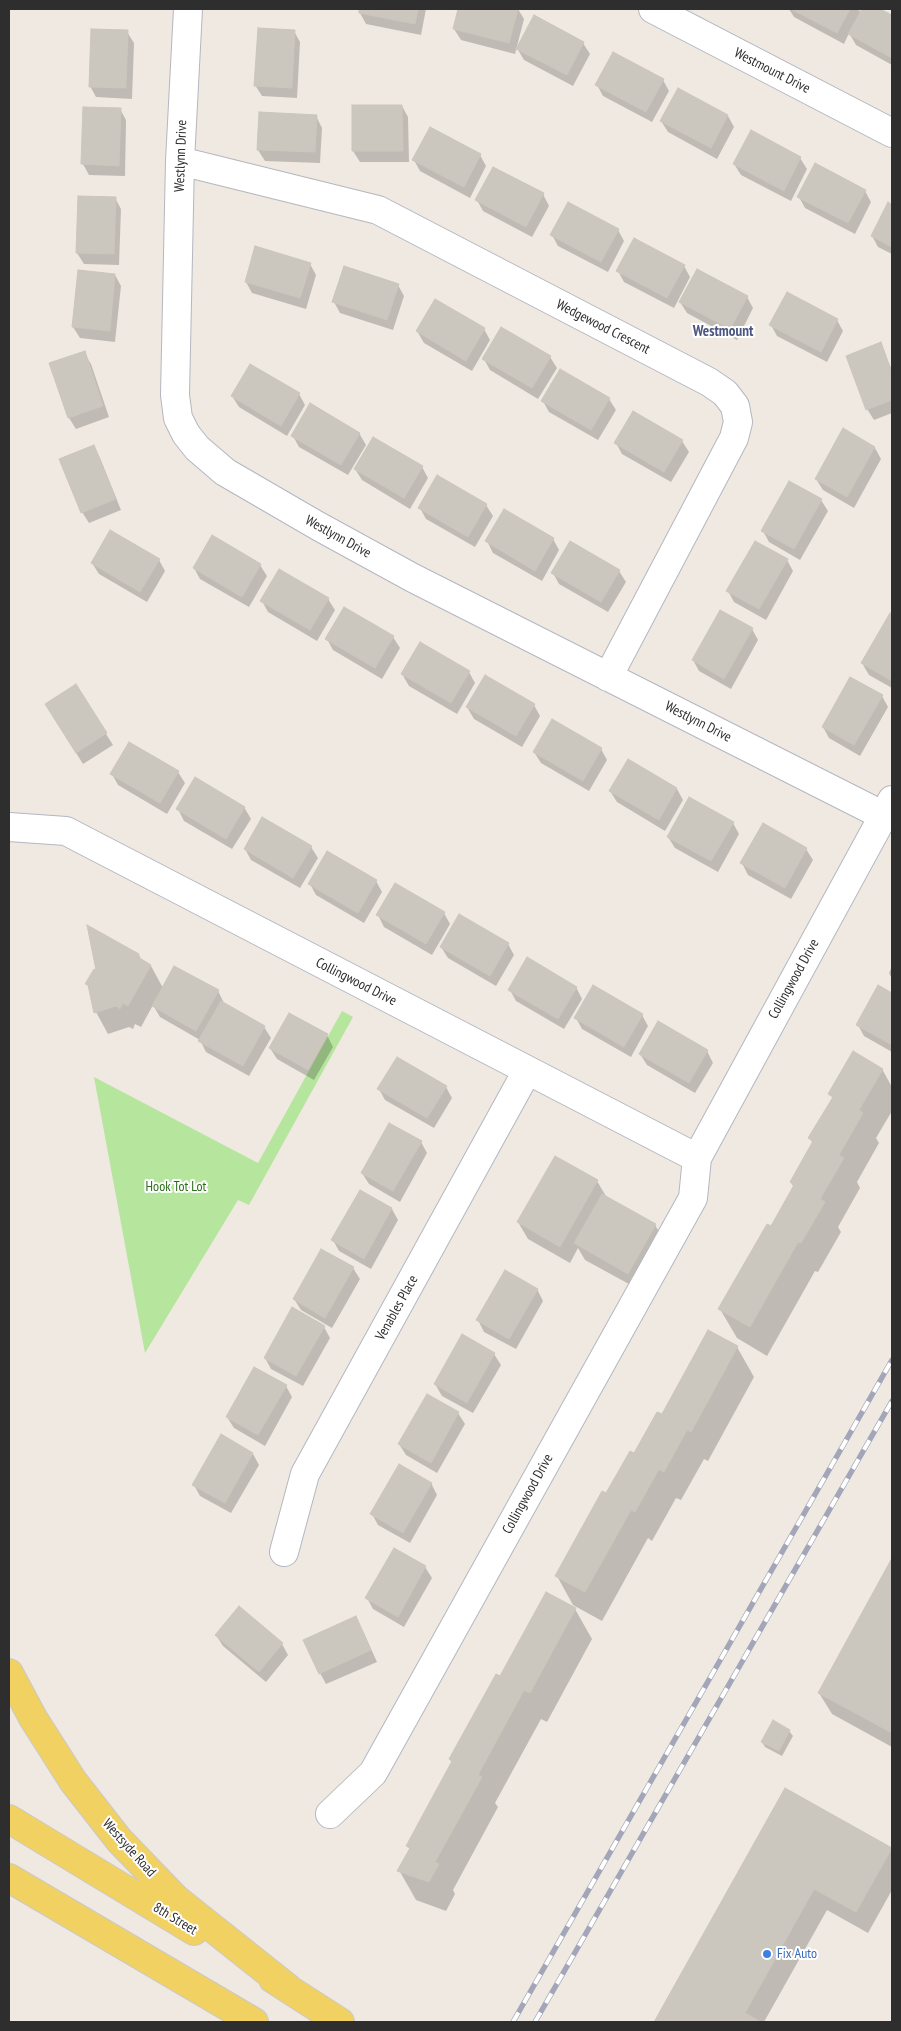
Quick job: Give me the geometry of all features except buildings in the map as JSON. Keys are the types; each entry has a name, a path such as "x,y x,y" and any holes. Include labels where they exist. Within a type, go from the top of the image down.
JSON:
{"main road":[{"name":"Westsyde Road","path":"9,1673 33,1718 73,1781 119,1840 176,1899 288,1988"},
{"name":"8th Street","path":"9,1819 288,1988 340,2022"},
{"path":"9,1878 254,2022"}],"street":[{"name":"Westlynn Drive","path":"188,9 180,161 174,395 178,418 186,434 197,448 225,472 413,578 608,677 888,808"},
{"name":"Westmount Drive","path":"653,9 892,133"},
{"name":"Wedgewood Crescent","path":"180,161 378,210 710,382 725,393 735,406 738,422 734,438 608,677"},
{"name":"Collingwood Drive","path":"330,1814 373,1772 378,1764 693,1198 696,1158 888,808"},
{"name":"Collingwood Drive","path":"9,827 66,831 696,1158"},
{"name":"Venables Place","path":"284,1552 305,1474 527,1071"}],"green space":[{"name":"Hook Tot Lot","path":"342,1011 353,1017 249,1205 238,1200 145,1353 94,1077 258,1163"}],"railway":[{"path":"513,2022 892,1360"},
{"path":"535,2022 892,1401"}],"place":[{"name":"Fix Auto","path":"767,1954"}],"district":[{"name":"Westmount","path":"723,332"}]}
